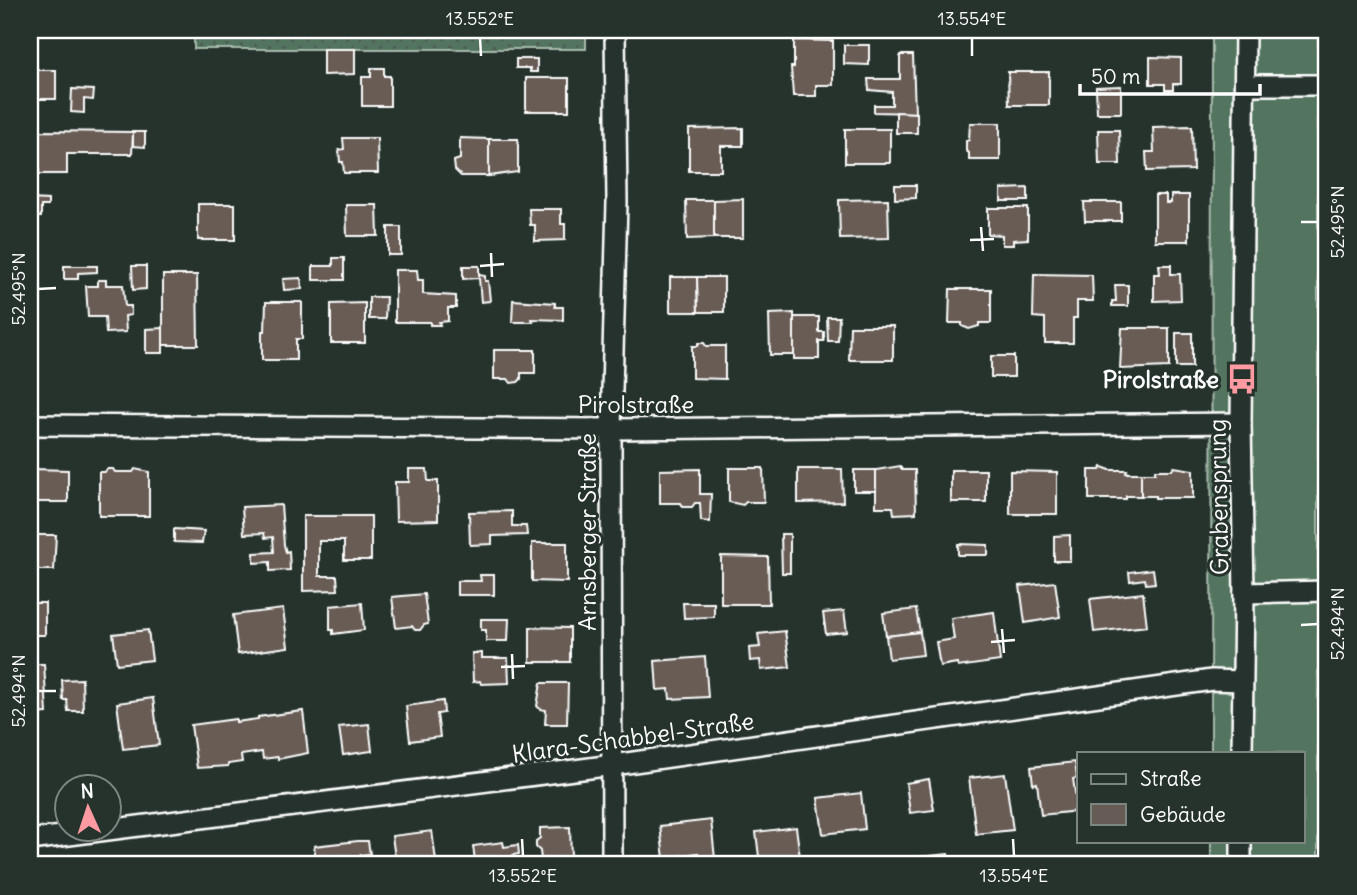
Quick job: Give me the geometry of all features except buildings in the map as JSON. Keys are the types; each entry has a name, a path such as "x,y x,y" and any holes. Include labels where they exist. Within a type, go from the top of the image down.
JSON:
{"street":[{"name":"Arnsberger Straße","path":"612,865 611,429 617,202 615,30"},
{"name":"Grabensprung","path":"1242,752 1244,593 1241,423 1245,30"},
{"path":"1245,85 1327,85"},
{"name":"Pirolstraße","path":"30,425 611,429 1241,423"},
{"path":"1244,593 1327,591"},
{"name":"Klara-Schabbel-Straße","path":"30,840 613,765 1212,680 1242,681"},
{"path":"1241,842 1241,865"}],"green space":[{"path":"194,30 586,30 586,49 194,49"},
{"path":"1212,30 1318,30 1318,865 1211,865 1211,842 1304,842 1304,752 1211,752"}],"place":[{"name":"Pirolstraße","path":"1242,379"}]}
